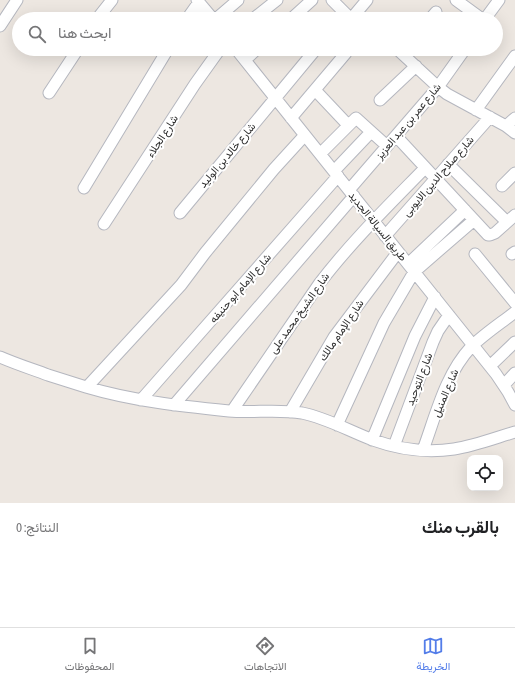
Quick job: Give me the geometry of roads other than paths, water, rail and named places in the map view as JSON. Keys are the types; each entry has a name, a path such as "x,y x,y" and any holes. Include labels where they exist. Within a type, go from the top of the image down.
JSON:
{"street":[{"path":"0,25 18,0"},
{"path":"224,12 238,0"},
{"path":"262,12 277,0"},
{"path":"299,12 312,0"},
{"path":"332,0 344,12"},
{"path":"357,12 367,0"},
{"path":"456,0 472,12"},
{"path":"491,12 499,0"},
{"path":"103,12 110,1"},
{"path":"191,12 198,1 207,12"},
{"path":"49,93 73,56"},
{"path":"84,188 164,56"},
{"name":"شارع الجلاء","path":"104,224 215,56"},
{"name":"طريق السيالة الجديد","path":"242,56 490,366 504,385 515,405"},
{"path":"245,60 249,56"},
{"name":"شارع خالد بن الوليد","path":"180,213 310,56"},
{"path":"291,118 343,56"},
{"path":"406,56 438,88 456,100 506,126 515,133"},
{"name":"شارع عمر بن عبد العزيز","path":"174,405 351,193 387,146 438,88 460,56"},
{"path":"476,110 515,56"},
{"path":"380,100 416,66"},
{"path":"315,90 348,125"},
{"name":"شارع صلاح الدين الايوبى","path":"385,236 490,117"},
{"path":"320,154 354,119 357,118 387,146"},
{"path":"506,126 515,118"},
{"name":"شارع الإمام ابو حنيفه","path":"141,400 371,132"},
{"path":"87,387 177,290 274,169 305,135"},
{"path":"396,136 486,233 490,235 495,233 511,218 448,164"},
{"name":"شارع الشيخ محمد على","path":"232,411 319,284 345,251 425,168"},
{"path":"502,186 515,173"},
{"path":"337,424 411,268 465,210"},
{"path":"411,268 474,220"},
{"name":"شارع الإمام مالك","path":"290,412 334,337 398,252"},
{"path":"475,254 515,303"},
{"path":"372,440 410,349 435,297"},
{"name":"شارع المنيل","path":"422,450 452,375 461,360 473,345 515,312"},
{"name":"شارع التوحيد","path":"394,446 433,342 449,315"},
{"path":"490,366 515,342"},
{"path":"0,357 87,387 141,400 232,411 290,412 314,416 337,424 372,440 394,446 422,450 460,448 515,432"},
{"path":"504,385 515,373"}]}
